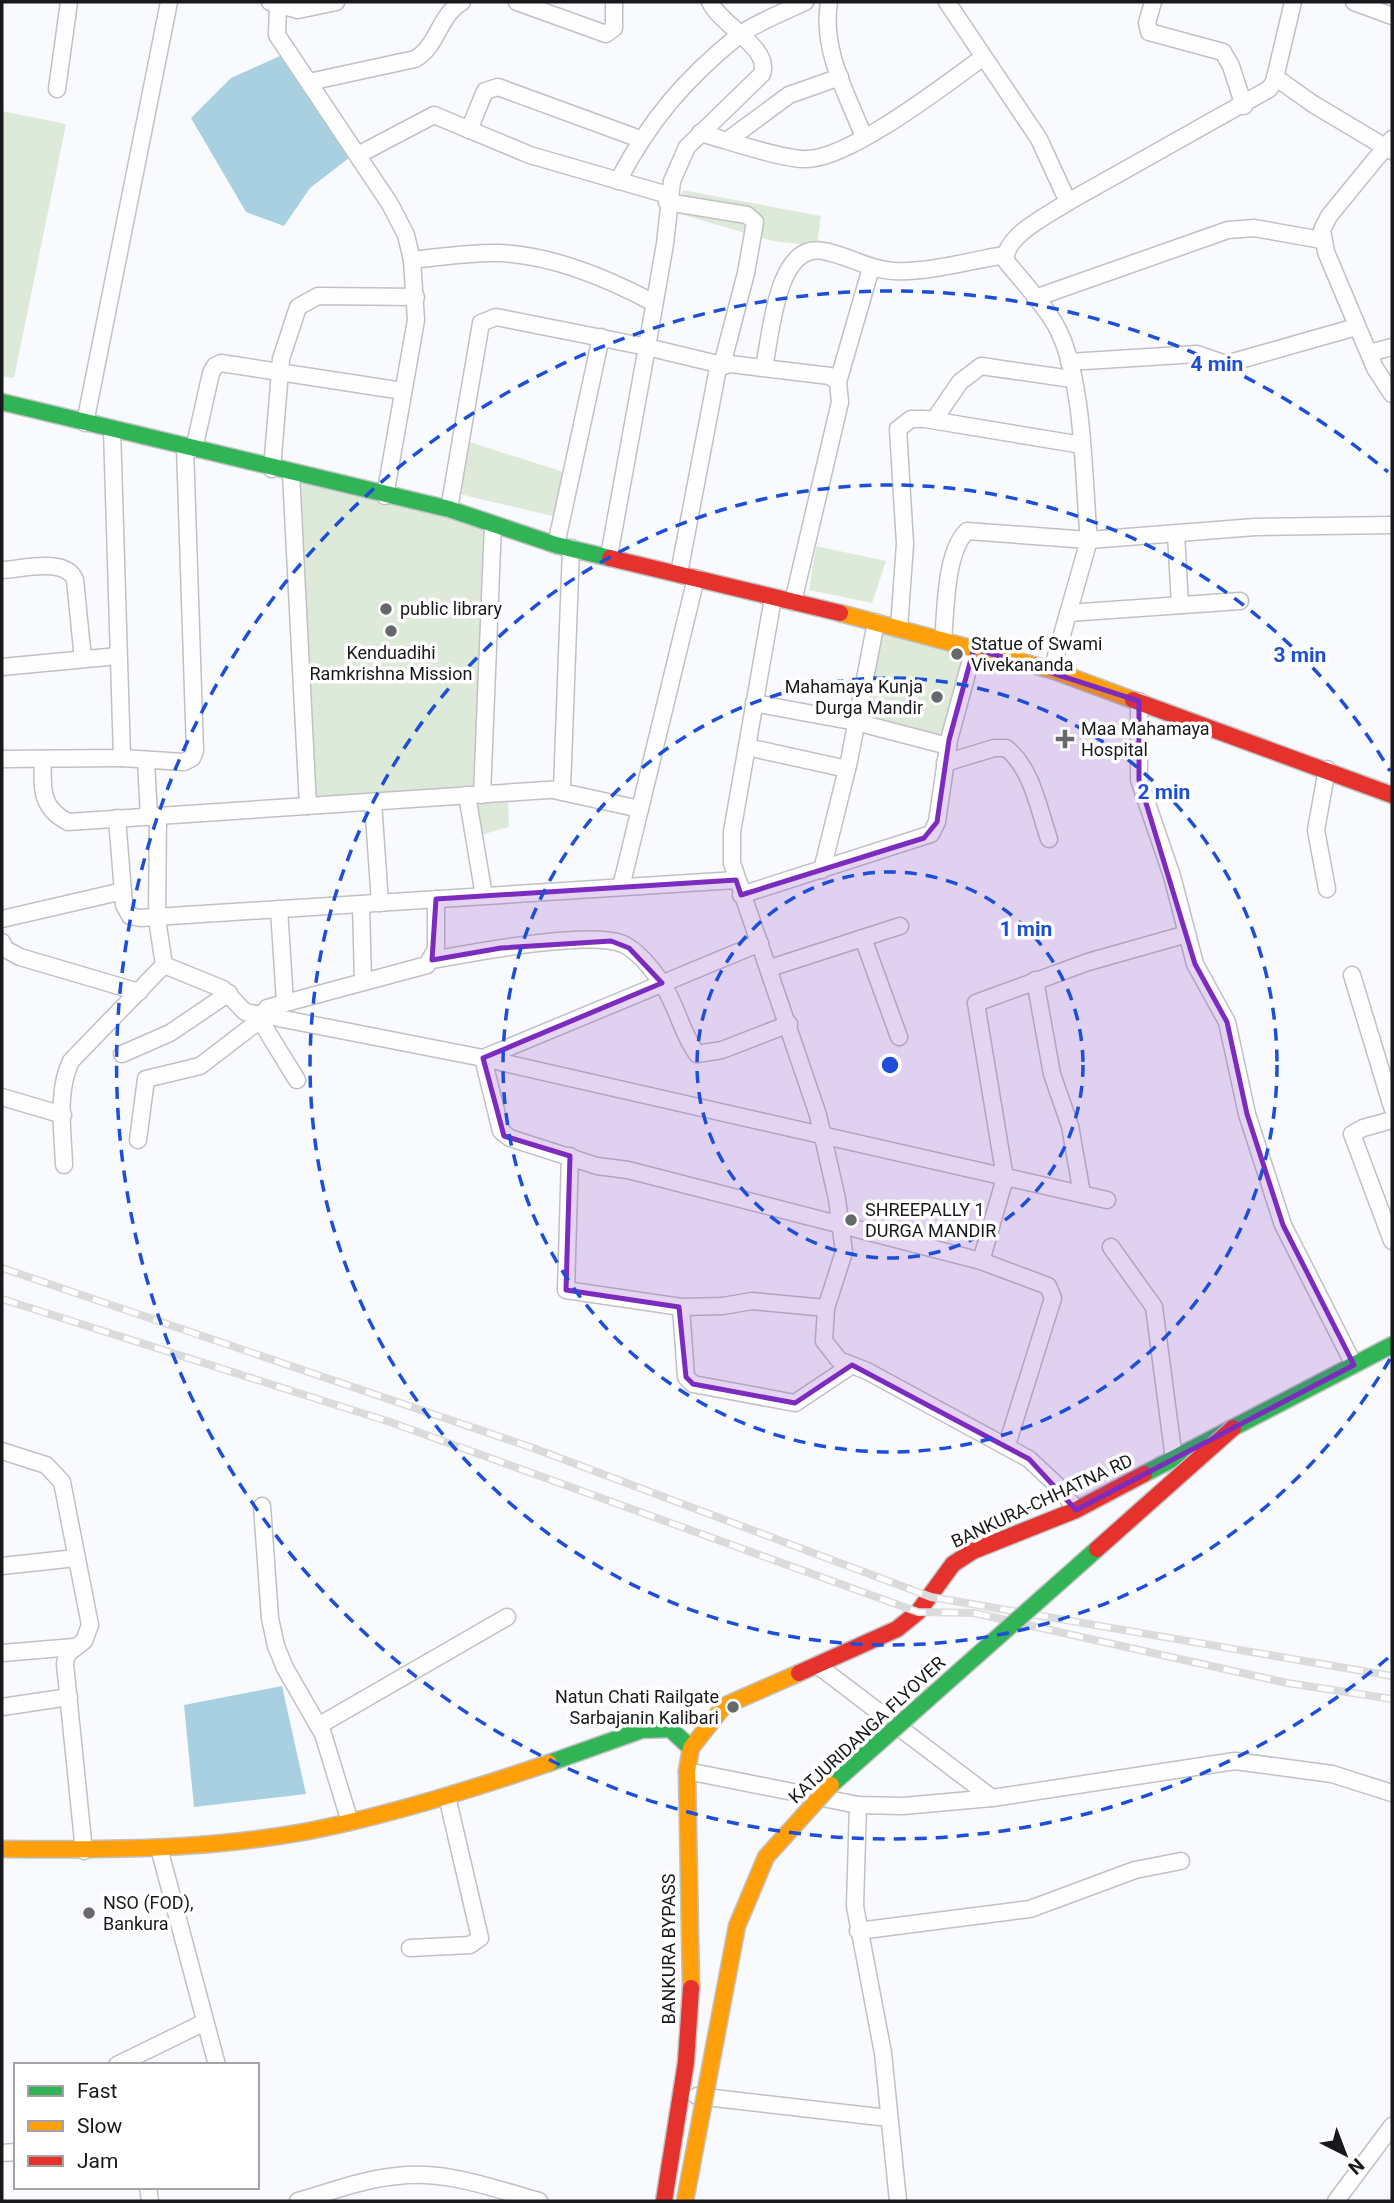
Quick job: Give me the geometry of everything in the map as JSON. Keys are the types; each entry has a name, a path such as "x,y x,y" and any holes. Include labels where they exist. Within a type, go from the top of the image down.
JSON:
{"main road":[{"path":"2,402 271,469 449,509 564,546 876,622 1052,670 1392,795"},
{"name":"BANKURA-CHHATNA RD","path":"724,1706 897,1629 918,1612 953,1564 972,1551 1076,1510 1392,1345"},
{"name":"KATJURIDANGA FLYOVER","path":"685,2201 737,1926 766,1857 828,1788 1233,1428"},
{"name":"BANKURA BYPASS","path":"664,2201 681,2094 691,1996 687,1771 691,1748 724,1706"},
{"path":"2,1849 85,1851 254,1839 350,1822 447,1796 642,1731 670,1729 691,1748"}],"street":[{"path":"57,89 69,2"},
{"path":"85,423 169,2"},
{"path":"336,2 307,9 274,4 278,35 390,204 406,235 412,260 416,320 385,496"},
{"path":"309,82 415,59 427,50 449,12 462,2"},
{"path":"517,2 606,34 614,28 614,2"},
{"path":"609,556 665,244 667,198 687,147 762,74 762,55 719,16 710,2"},
{"path":"618,181 640,139 663,107 740,35 806,2"},
{"path":"829,2 830,49 864,137"},
{"path":"947,2 982,58 1039,139 1068,202"},
{"path":"1153,2 1147,23 1149,32 1223,52 1231,66 1244,106"},
{"path":"1052,670 1089,540 1082,445 1069,362 1055,323 1006,261 1005,255 1011,241 1068,202 1244,106 1269,89 1275,77 1293,2"},
{"path":"1354,2 1392,16"},
{"path":"700,133 805,160 828,156 923,102 982,58"},
{"path":"728,140 789,95 840,77"},
{"path":"1275,77 1313,104 1390,146 1329,216 1322,230 1322,240 1356,327 1392,394"},
{"path":"470,130 480,98 485,91 498,87 640,139"},
{"path":"358,155 434,115 520,152 667,198 747,215 754,222 746,273 722,365 715,373 679,573"},
{"path":"1035,298 1228,230 1254,228 1322,240"},
{"path":"764,367 784,275 793,260 819,250 871,268 907,271 1005,255"},
{"path":"412,260 478,254 513,255 587,271 654,303"},
{"path":"793,602 815,499 837,417 841,393 838,382 871,268"},
{"path":"271,469 279,373 294,312 303,302 318,296 416,296"},
{"path":"449,509 481,323 496,317 722,365 815,373 838,382"},
{"path":"1069,362 1197,354 1223,363 1233,362 1356,327"},
{"path":"43,759 43,794 50,811 68,822 562,789 564,546 601,338"},
{"path":"1368,353 1392,347"},
{"path":"2,759 122,758 184,762 192,758 195,751 189,448 215,366 229,363 403,391"},
{"path":"934,420 960,382 981,366 1072,379"},
{"path":"899,628 905,544 898,429 911,419 934,420 1082,445"},
{"path":"112,429 122,758"},
{"path":"291,473 307,806"},
{"path":"484,896 474,795 493,524"},
{"path":"943,640 953,557 959,538 967,531 1089,540 1262,526 1392,525"},
{"path":"1176,533 1180,605"},
{"path":"2,570 62,566 72,571 83,659"},
{"path":"621,887 696,578"},
{"path":"773,597 732,832 732,863 789,1024 824,1135 842,1227 844,1252 826,1308 824,1341 833,1356 1007,1445 1048,1475 1076,1510"},
{"path":"1068,613 1240,601"},
{"path":"822,870 876,622"},
{"path":"117,818 124,905 130,916 157,919 621,887 739,887 822,870 931,834 937,822 948,746 974,648"},
{"path":"2,667 118,656"},
{"path":"1139,701 1139,780 1172,876 1195,964 1227,1022 1247,1114 1278,1213 1354,1365"},
{"path":"754,703 856,722 948,746"},
{"path":"747,747 846,769"},
{"path":"946,763 994,748 1006,748 1017,759 1027,776 1049,839"},
{"path":"146,761 154,816 157,919 164,965"},
{"path":"1327,769 1316,830 1327,889"},
{"path":"552,790 640,809"},
{"path":"373,802 380,903"},
{"path":"2,919 123,891"},
{"path":"432,960 436,949 436,899"},
{"path":"360,904 363,982"},
{"path":"279,909 285,1002"},
{"path":"770,968 900,926"},
{"path":"981,1261 1005,1178 976,1006 1035,979 1187,934"},
{"path":"863,938 899,1037"},
{"path":"138,1140 146,1079 200,1066 262,1017 267,1008 421,968 432,960 501,948 611,941 629,948 662,983 697,1054 722,1050 789,1024"},
{"path":"2,942 5,949 20,957 139,992"},
{"path":"483,1058 760,943"},
{"path":"64,1165 65,1074 71,1061 164,965"},
{"path":"164,965 229,993 244,1012 262,1017 368,1034 483,1058 745,1120 824,1135 1107,1200"},
{"path":"1352,975 1392,1107"},
{"path":"1035,979 1052,1074 1070,1126 1082,1195"},
{"path":"122,1054 170,1033 229,993"},
{"path":"262,1017 297,1080"},
{"path":"483,1058 504,1136 597,1166 628,1170 981,1261 1048,1286 1053,1292 1007,1445"},
{"path":"2,1097 63,1115"},
{"path":"1392,1120 1363,1128 1352,1135 1392,1241"},
{"path":"570,1156 566,1290 681,1307 723,1306 752,1301 826,1308"},
{"path":"1111,1247 1154,1307 1174,1459"},
{"path":"681,1307 686,1377 693,1384 795,1403 852,1366"},
{"path":"2,1451 46,1465 62,1482 90,1625 89,1635 67,1654 65,1664 85,1851"},
{"path":"262,1506 270,1618 276,1646 285,1668 318,1726 350,1822"},
{"path":"2,1566 76,1558"},
{"path":"318,1726 508,1617"},
{"path":"2,1653 74,1647"},
{"path":"817,1665 992,1798"},
{"path":"2,1707 69,1697"},
{"path":"687,1771 858,1805 903,1806 992,1798 1235,1761 1332,1774 1392,1793"},
{"path":"410,1948 470,1945 480,1938 447,1796"},
{"path":"858,1805 855,1906 883,2053 898,2201"},
{"path":"159,1847 215,2063"},
{"path":"858,1931 1030,1909 1143,1868 1181,1861"},
{"path":"121,2063 205,2022"},
{"path":"681,2094 888,2118"},
{"path":"1336,2201 1392,2126"},
{"path":"298,2201 375,2180 415,2175 460,2179 538,2201"}],"highlighted area":[{"path":"974,648 1139,701 1139,780 1195,964 1227,1022 1247,1114 1283,1225 1354,1365 1076,1510 1029,1459 852,1365 795,1403 693,1384 686,1377 679,1307 566,1290 570,1156 504,1136 483,1058 662,983 629,948 611,941 501,948 432,960 436,899 736,880 741,895 924,838 937,822 949,740"}],"green space":[{"path":"2,111 66,124 14,378 2,376"},
{"path":"682,190 821,216 817,246 773,241 680,214 684,203"},
{"path":"463,440 573,475 565,519 451,492"},
{"path":"294,466 490,517 476,789 312,800"},
{"path":"816,546 886,561 872,603 809,590"},
{"path":"877,618 970,651 946,742 860,719"},
{"path":"508,796 509,827 477,836 470,798"}],"water":[{"path":"280,56 349,158 310,188 284,226 246,212 191,118 231,78"},
{"path":"282,1686 306,1794 194,1807 184,1705"}],"railway":[{"path":"2,1268 533,1448 931,1597 1392,1676"},
{"path":"2,1299 390,1422 918,1612 974,1613 1287,1683 1392,1699"}],"traffic: fast":[{"path":"2,402 449,509 556,545 610,558"},
{"path":"1144,1474 1392,1345"},
{"path":"831,1785 1097,1549"},
{"path":"549,1763 642,1730 670,1729 691,1748"}],"traffic: slow":[{"path":"840,613 1052,670 1133,700"},
{"path":"691,1988 687,1771 691,1748 724,1706 799,1673"},
{"path":"2,1849 156,1848 271,1837 339,1825 400,1810 549,1763"},
{"path":"685,2201 737,1926 766,1857 831,1785"}],"traffic: jam":[{"path":"610,558 840,613"},
{"path":"1133,700 1392,795"},
{"path":"1097,1549 1233,1428"},
{"path":"799,1673 897,1629 918,1612 953,1564 973,1551 1076,1510 1144,1474"},
{"path":"664,2201 686,2062 691,1988"}],"place":[{"name":"public library","path":"386,609"},
{"name":"Kenduadihi Ramkrishna Mission","path":"391,631"},
{"name":"Statue of Swami Vivekananda","path":"957,654"},
{"name":"Mahamaya Kunja Durga Mandir","path":"937,697"},
{"name":"Maa Mahamaya Hospital","path":"1065,739"},
{"name":"SHREEPALLY 1 DURGA MANDIR","path":"851,1220"},
{"name":"Natun Chati Railgate Sarbajanin Kalibari","path":"733,1707"},
{"name":"NSO (FOD), Bankura","path":"89,1913"}]}
